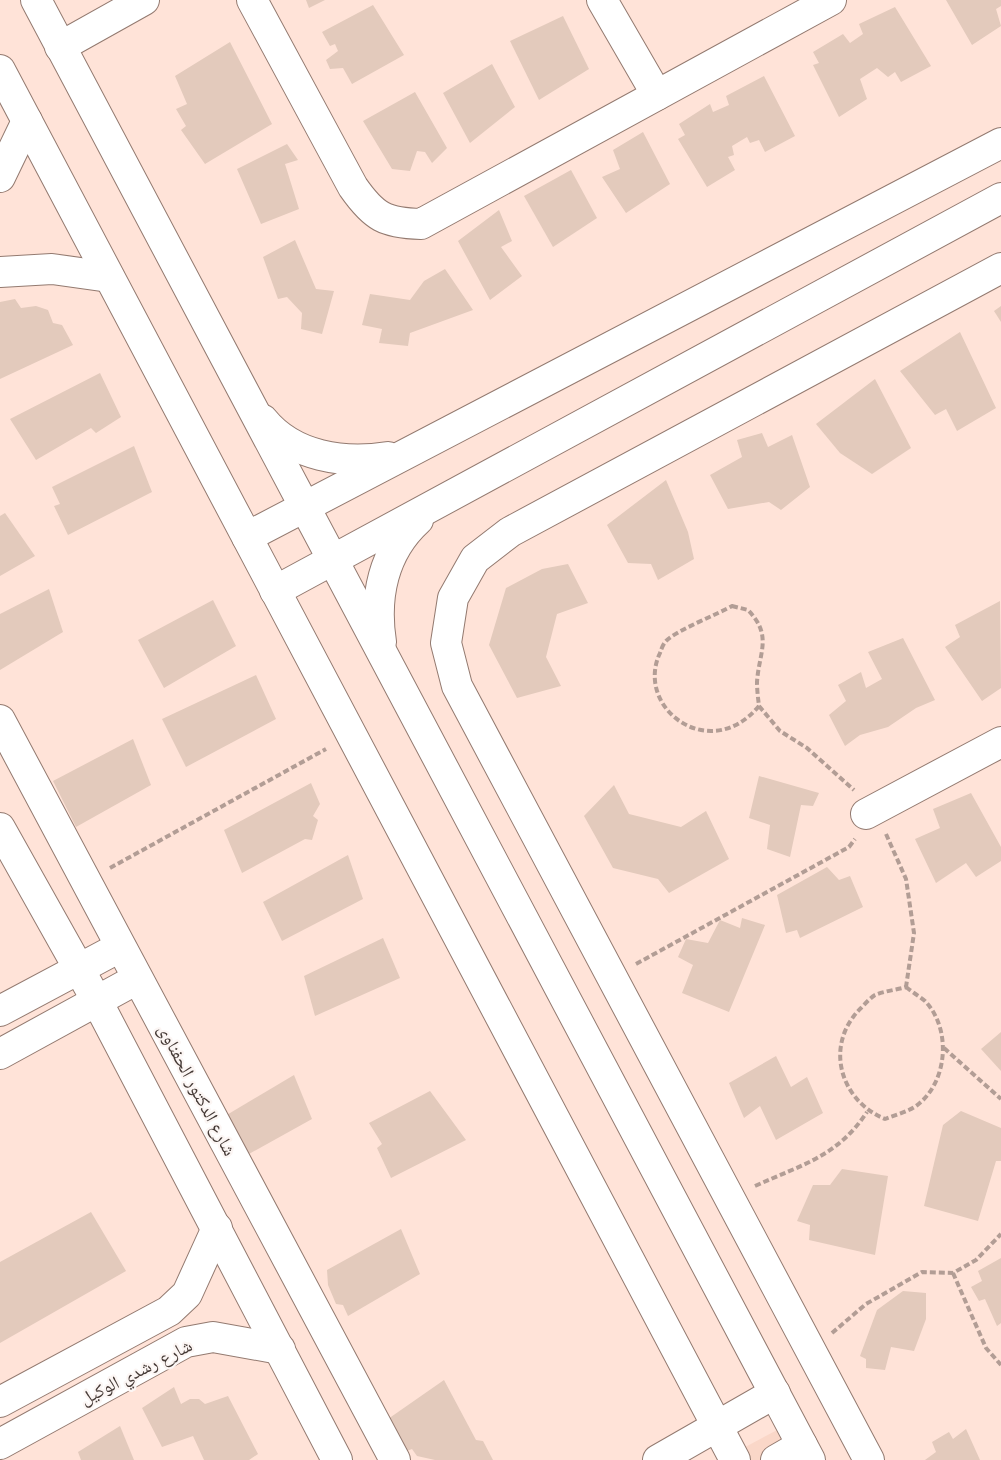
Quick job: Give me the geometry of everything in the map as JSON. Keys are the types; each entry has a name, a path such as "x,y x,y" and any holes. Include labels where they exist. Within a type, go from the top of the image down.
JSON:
{"street":[{"path":"36,0 806,1453 776,1460"},
{"path":"60,47 144,0"},
{"path":"252,0 354,187 369,210 393,223 421,224 831,0"},
{"path":"602,0 657,95"},
{"path":"0,70 735,1460"},
{"path":"0,177 27,121"},
{"path":"247,537 1001,143"},
{"path":"275,591 1001,198"},
{"path":"869,1460 457,686 446,643 453,598 475,559 510,532 1001,268"},
{"path":"0,272 52,269 109,277"},
{"path":"248,400 276,435 316,455 361,462 406,454"},
{"path":"383,654 377,613 384,571 404,533 435,505"},
{"name":"شارع الدكتور الحفناوى","path":"0,720 395,1460"},
{"path":"866,814 1001,742"},
{"path":"0,828 80,969 337,1460"},
{"path":"0,1011 120,947"},
{"path":"0,1054 137,979"},
{"name":"شارع رشدي الوكيل","path":"0,1402 169,1311 187,1294 217,1228"},
{"name":"شارع رشدي الوكيل","path":"0,1444 186,1342 213,1337 280,1349"},
{"path":"658,1460 775,1393"}],"path":[{"path":"759,706 748,719 734,728 718,732 701,731 686,725 670,713 657,688 655,678 657,659 665,641 732,606 748,610 764,637 765,647 758,681 759,706 780,731 807,748 858,793 866,814 883,826 906,879 914,933 906,987"},
{"path":"85,882 352,735"},
{"path":"612,977 849,847 861,832 866,814"},
{"path":"906,987 926,1002 939,1023 944,1047 937,1080 916,1106 885,1119 867,1112 846,1085 839,1052 849,1019 873,996 906,987"},
{"path":"944,1047 1001,1099"},
{"path":"728,1198 833,1150 853,1133 867,1112"},
{"path":"810,1350 866,1304 922,1272 952,1273 976,1260 1001,1234"},
{"path":"952,1273 986,1348 1001,1365"}],"shaded area":[{"path":"779,1429 795,1460 721,1460"}],"building":[{"path":"306,0 325,0 309,8"},
{"path":"946,0 1001,0 1001,6 996,9 1001,26 972,45"},
{"path":"373,5 404,55 352,84 343,68 330,69 326,60 338,51 335,44 330,46 322,32"},
{"path":"895,7 931,66 901,82 895,72 888,77 877,68 860,79 867,99 839,117 813,65 819,63 813,52 843,34 850,43 863,34 859,24"},
{"path":"563,16 589,69 539,100 510,41"},
{"path":"230,42 272,124 205,164 181,130 186,126 176,109 187,104 175,76"},
{"path":"492,64 515,107 470,143 443,93"},
{"path":"764,76 795,136 765,152 759,140 750,143 747,137 732,146 734,155 728,157 735,170 707,187 678,139 685,135 679,124 710,104 713,112 729,105 726,96"},
{"path":"415,92 447,148 432,163 425,152 417,151 410,171 392,169 363,121"},
{"path":"643,132 670,184 626,213 602,177 620,169 613,150"},
{"path":"287,144 298,160 285,164 299,209 261,224 237,169"},
{"path":"571,170 597,218 553,247 524,196"},
{"path":"499,210 512,241 501,247 522,276 490,300 458,241"},
{"path":"295,240 316,289 334,291 322,334 301,329 302,313 287,297 278,299 263,257"},
{"path":"445,269 473,310 410,333 408,346 379,343 382,329 362,325 370,294 410,300 424,281"},
{"path":"15,299 21,308 36,306 48,310 53,323 62,325 73,345 0,379 0,302"},
{"path":"1001,306 1001,322 994,311"},
{"path":"960,332 996,408 957,431 946,409 935,415 900,371"},
{"path":"100,373 121,417 96,433 91,428 36,460 10,419"},
{"path":"875,379 911,448 872,474 840,453 816,424"},
{"path":"762,433 768,447 792,435 810,487 781,510 769,502 728,509 710,475 742,457 737,440"},
{"path":"134,446 152,492 68,535 54,506 60,504 52,487"},
{"path":"666,480 688,532 694,559 658,580 651,564 628,563 607,525"},
{"path":"5,513 35,556 0,576 0,516"},
{"path":"568,564 588,603 557,614 546,657 561,686 517,698 489,645 506,588 542,569"},
{"path":"49,589 63,632 0,670 0,614"},
{"path":"213,600 236,646 164,688 138,640"},
{"path":"1000,601 1001,688 982,701 945,647 960,637 955,625"},
{"path":"903,638 935,700 916,708 888,727 860,735 845,746 829,715 846,701 838,685 861,672 866,688 882,679 868,652"},
{"path":"256,675 276,719 186,767 162,719"},
{"path":"133,739 151,785 76,827 53,781"},
{"path":"759,776 819,793 813,806 801,805 790,857 767,849 770,825 749,818"},
{"path":"311,783 320,804 313,816 318,820 312,840 305,839 242,873 224,830"},
{"path":"614,785 629,814 681,827 706,811 729,859 669,893 658,879 613,868 584,816"},
{"path":"971,793 1001,847 1001,861 976,877 966,863 936,883 915,839 940,828 933,809"},
{"path":"348,855 363,899 282,941 263,902"},
{"path":"827,867 839,880 850,876 863,907 800,938 797,930 786,933 777,895"},
{"path":"742,918 765,925 729,1012 682,993 693,965 678,957 686,939 708,943 720,920 740,928"},
{"path":"383,938 400,978 315,1016 304,976"},
{"path":"1001,1032 1001,1071 981,1049"},
{"path":"776,1056 791,1087 807,1077 823,1113 776,1140 760,1106 744,1118 729,1083"},
{"path":"294,1075 312,1119 240,1159 220,1119"},
{"path":"430,1091 466,1140 391,1178 377,1148 382,1144 369,1123"},
{"path":"961,1111 1001,1128 1001,1161 996,1161 978,1221 924,1206 943,1125"},
{"path":"842,1169 888,1176 875,1255 809,1240 810,1225 797,1221 813,1185 830,1185"},
{"path":"91,1212 126,1271 0,1343 0,1262"},
{"path":"401,1229 420,1274 348,1316 343,1305 336,1304 328,1285 327,1270"},
{"path":"1001,1258 1001,1323 997,1326 985,1299 979,1301 971,1287 982,1281 978,1271"},
{"path":"903,1291 926,1293 926,1319 914,1351 891,1347 885,1370 866,1368 866,1359 860,1356 877,1310"},
{"path":"444,1380 476,1440 483,1441 493,1460 435,1460 417,1456 412,1449 407,1451 388,1419"},
{"path":"174,1387 181,1404 190,1399 199,1399 205,1404 228,1396 258,1454 249,1460 204,1460 193,1436 162,1447 142,1408"},
{"path":"120,1426 134,1460 81,1460 78,1452"},
{"path":"966,1429 980,1460 925,1460 936,1452 932,1442 949,1432 953,1439"}]}
